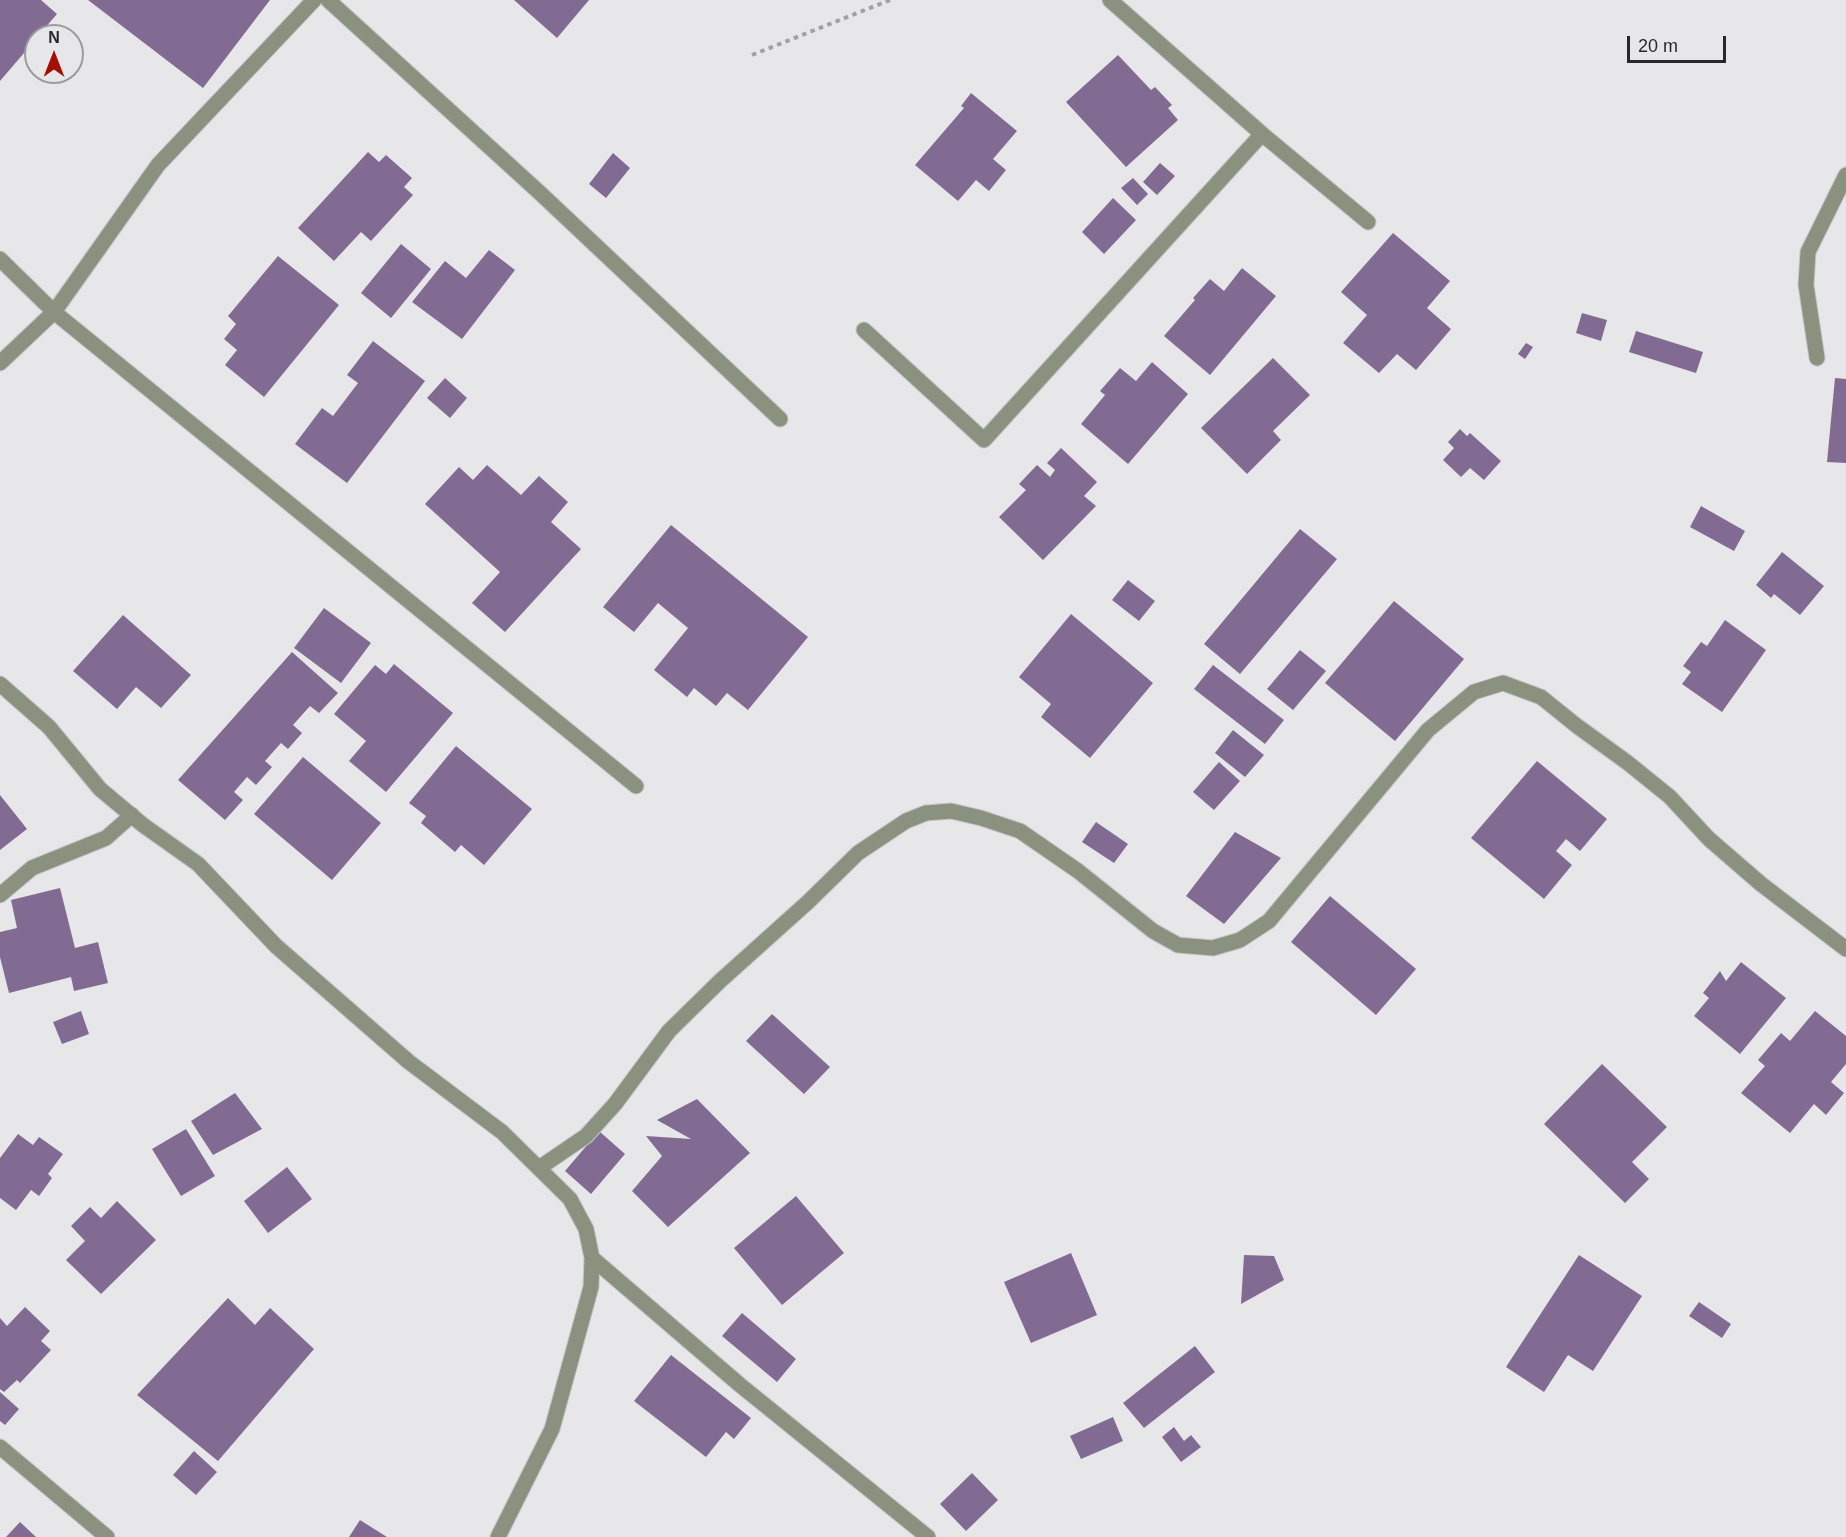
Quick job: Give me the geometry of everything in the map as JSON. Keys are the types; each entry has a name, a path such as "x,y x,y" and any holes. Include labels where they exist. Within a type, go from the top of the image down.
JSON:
{"street":[{"path":"0,363 54,312 158,165 314,0"},
{"path":"328,0 540,193 780,419"},
{"path":"1110,0 1262,134 1368,222"},
{"path":"864,330 984,440 1262,134"},
{"path":"1817,358 1806,285 1808,252 1846,175"},
{"path":"0,259 54,312 636,786"},
{"path":"539,1168 586,1136 615,1104 669,1031 720,981 808,902 858,853 906,821 926,813 951,811 1020,831 1078,871 1153,931 1178,945 1213,948 1240,940 1269,921 1428,730 1474,692 1503,683 1541,697 1628,763 1670,797 1709,839 1761,884 1846,949"},
{"path":"0,684 49,727 100,789 198,864 276,946 410,1062 502,1132 570,1199 586,1229 592,1258 591,1287 552,1429 498,1537"},
{"path":"0,895 32,868 106,838 132,815"},
{"path":"592,1258 740,1385 928,1537"},
{"path":"0,1447 107,1537"}],"path":[{"path":"752,55 890,0"}],"building":[{"path":"0,0 41,0 57,14 48,24 24,24 24,53 0,81"},
{"path":"88,0 270,0 203,88"},
{"path":"514,0 589,0 557,38"},
{"path":"1118,55 1151,90 1155,87 1172,105 1168,108 1178,120 1126,167 1066,102"},
{"path":"971,93 1017,131 993,159 1006,170 989,191 976,180 958,201 915,165 964,108 961,106"},
{"path":"368,152 379,162 386,155 412,178 404,187 413,195 371,241 361,232 334,261 298,228"},
{"path":"613,153 630,168 606,198 589,184"},
{"path":"1160,163 1175,176 1157,195 1143,182"},
{"path":"1133,178 1148,194 1137,205 1121,188"},
{"path":"1113,198 1136,220 1104,254 1082,232"},
{"path":"1393,233 1450,281 1427,308 1451,329 1416,370 1397,354 1379,373 1343,343 1367,315 1341,292"},
{"path":"401,244 431,269 391,318 361,293"},
{"path":"489,250 515,270 462,339 412,302 445,261 466,278"},
{"path":"278,256 339,305 264,397 225,365 237,350 224,339 236,324 228,316"},
{"path":"1242,268 1276,296 1210,375 1164,336 1210,279 1224,291"},
{"path":"1582,313 1607,320 1601,341 1576,333"},
{"path":"1636,331 1703,352 1696,373 1629,352"},
{"path":"373,341 425,381 347,483 295,444 322,408 333,416 358,383 347,375"},
{"path":"1526,343 1533,347 1525,359 1518,354"},
{"path":"1273,358 1310,395 1273,431 1281,440 1247,474 1201,428"},
{"path":"1152,362 1188,394 1128,464 1081,424 1105,395 1100,391 1120,368 1136,381"},
{"path":"445,378 467,398 450,418 427,398"},
{"path":"1835,378 1846,379 1846,463 1827,462"},
{"path":"1460,429 1467,436 1470,433 1501,461 1484,480 1470,468 1461,477 1443,460 1454,448 1448,442"},
{"path":"1061,448 1097,482 1084,496 1096,506 1043,560 999,517 1026,490 1019,484 1037,465 1050,477 1055,470 1047,463"},
{"path":"487,465 521,495 539,476 568,502 551,522 581,549 505,632 472,603 500,572 425,504 459,467 473,480"},
{"path":"1701,506 1745,531 1734,551 1690,527"},
{"path":"671,525 808,637 748,710 727,693 716,706 694,688 687,697 654,670 688,628 658,603 634,632 603,607"},
{"path":"1300,529 1337,559 1240,674 1204,644"},
{"path":"1782,552 1824,586 1800,615 1774,594 1771,598 1756,585"},
{"path":"1128,580 1155,601 1139,621 1112,600"},
{"path":"1394,601 1464,659 1395,741 1325,683"},
{"path":"324,608 371,643 341,683 294,648"},
{"path":"1071,614 1153,683 1090,758 1041,717 1051,704 1019,677"},
{"path":"123,615 191,675 161,708 136,687 117,709 73,671"},
{"path":"1725,620 1766,650 1722,712 1682,684 1691,672 1683,666 1701,642 1707,646"},
{"path":"1300,650 1326,671 1293,710 1267,689"},
{"path":"292,652 338,693 319,713 310,706 293,725 302,733 288,749 281,743 265,761 272,767 256,785 247,777 234,792 243,800 225,820 178,780"},
{"path":"394,664 453,713 386,792 349,761 366,741 334,714 375,665 386,674"},
{"path":"1213,665 1284,720 1265,744 1194,689"},
{"path":"1233,730 1264,755 1245,777 1215,753"},
{"path":"456,746 532,809 484,865 461,845 455,852 421,823 426,816 409,803"},
{"path":"303,757 381,823 332,880 254,814"},
{"path":"1537,761 1607,819 1580,851 1566,839 1556,851 1572,865 1544,899 1471,838"},
{"path":"1219,762 1240,781 1214,810 1193,792"},
{"path":"0,795 27,829 0,850"},
{"path":"1096,822 1128,844 1114,863 1082,842"},
{"path":"1235,832 1281,858 1224,924 1186,896"},
{"path":"60,888 75,948 98,942 108,983 74,991 71,977 9,993 0,957 0,932 17,928 11,900"},
{"path":"1330,896 1416,969 1376,1015 1291,942"},
{"path":"1741,962 1786,998 1740,1054 1694,1016 1709,998 1703,993 1720,971 1726,981"},
{"path":"81,1011 89,1034 62,1044 53,1022"},
{"path":"1815,1011 1846,1036 1846,1064 1831,1082 1844,1093 1826,1115 1814,1104 1790,1133 1741,1093 1765,1066 1758,1060 1781,1033 1790,1041"},
{"path":"772,1014 830,1067 804,1094 746,1041"},
{"path":"1602,1064 1667,1127 1632,1162 1649,1179 1625,1203 1544,1124"},
{"path":"235,1093 262,1129 213,1155 191,1121"},
{"path":"697,1099 750,1153 668,1227 632,1191 662,1156 646,1136 691,1139 657,1120"},
{"path":"186,1129 215,1176 181,1196 152,1149"},
{"path":"599,1131 625,1154 591,1194 565,1171"},
{"path":"18,1134 33,1145 39,1137 63,1154 48,1174 52,1178 39,1196 31,1190 16,1210 0,1198 0,1158"},
{"path":"287,1167 312,1199 268,1233 244,1201"},
{"path":"796,1196 844,1253 782,1305 734,1248"},
{"path":"117,1201 156,1240 101,1294 66,1260 85,1241 71,1226 90,1207 101,1218"},
{"path":"1071,1253 1097,1315 1031,1343 1004,1282"},
{"path":"1244,1255 1274,1256 1284,1280 1241,1304"},
{"path":"1579,1255 1642,1296 1593,1371 1568,1355 1544,1392 1506,1367"},
{"path":"228,1298 255,1325 270,1308 314,1349 218,1461 137,1395"},
{"path":"1699,1302 1731,1324 1722,1338 1689,1316"},
{"path":"25,1307 50,1331 41,1341 51,1350 20,1383 17,1380 4,1392 0,1389 0,1318 7,1326"},
{"path":"742,1313 796,1359 777,1382 722,1336"},
{"path":"1195,1346 1215,1372 1144,1428 1123,1403"},
{"path":"671,1355 751,1418 734,1439 726,1432 706,1457 634,1401"},
{"path":"0,1392 19,1409 5,1425 0,1421"},
{"path":"1113,1417 1123,1441 1081,1459 1070,1436"},
{"path":"1174,1427 1184,1441 1191,1435 1201,1447 1181,1462 1162,1437"},
{"path":"194,1451 217,1472 196,1495 173,1475"},
{"path":"972,1473 998,1500 966,1531 940,1504"},
{"path":"360,1520 387,1537 349,1537"},
{"path":"20,1522 36,1537 6,1537"}]}
